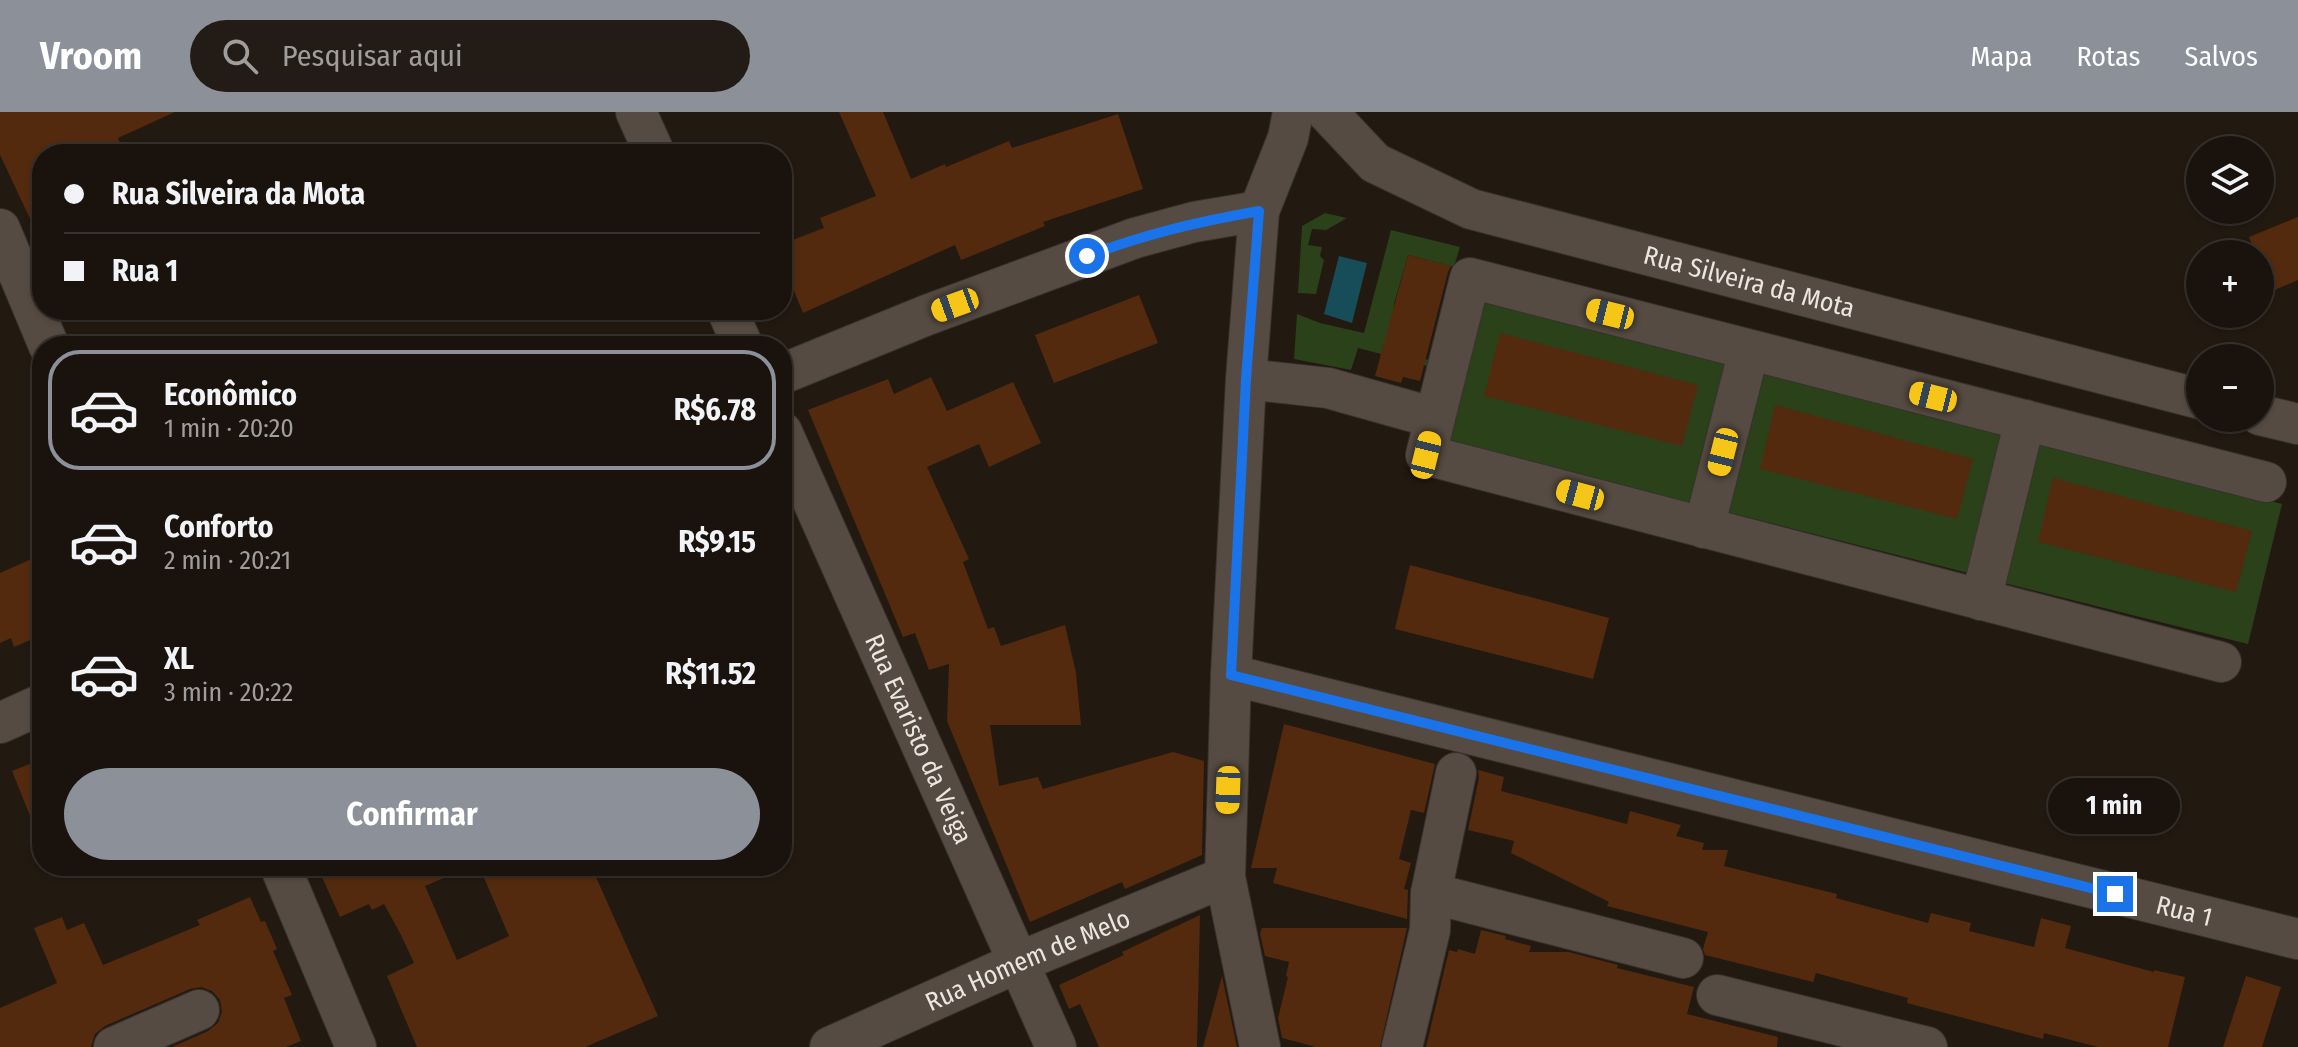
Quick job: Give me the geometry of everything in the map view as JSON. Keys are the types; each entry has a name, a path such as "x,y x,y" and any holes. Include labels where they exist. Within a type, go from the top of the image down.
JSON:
{"street":[{"path":"636,112 650,144"},
{"path":"1260,1047 1225,877 1231,675 1246,379 1259,211 1288,138 1293,112"},
{"name":"Rua Silveira da Mota","path":"1327,112 1375,163 1471,209 2186,395"},
{"path":"792,370 927,315 1135,238 1194,222 1259,211"},
{"path":"0,229 32,305"},
{"path":"2221,662 1426,455 1470,278 2266,482"},
{"path":"1704,528 1749,350"},
{"path":"1246,379 1328,388 1435,418"},
{"path":"2274,418 2298,424"},
{"path":"1981,600 2025,420"},
{"name":"Rua Evaristo da Veiga","path":"792,454 1056,1047"},
{"name":"Rua 1","path":"1231,675 2298,939"},
{"path":"0,723 32,709"},
{"path":"1402,1047 1430,930 1431,893 1456,773"},
{"path":"284,876 356,1047"},
{"name":"Rua Homem de Melo","path":"830,1047 1019,962 1225,877"},
{"path":"1431,893 1683,958"},
{"path":"1717,995 1881,1042 1927,1047"},
{"path":"114,1047 199,1010"}],"green space":[{"path":"1325,213 1347,218 1326,230 1312,229 1308,245 1322,247 1320,256 1324,260 1316,294 1298,293 1302,226"},
{"path":"1391,230 1460,247 1454,267 1408,255 1394,304 1392,350 1429,360 1427,366 1358,348 1351,370 1294,359 1297,314 1364,333"},
{"path":"1483,301 1728,363 1693,504 1446,441"},
{"path":"1760,372 2006,434 1972,574 1727,512"},
{"path":"2033,441 2282,504 2248,644 2000,582"}],"water":[{"path":"1339,256 1367,263 1352,323 1324,314"}],"building":[{"path":"0,112 175,112 118,138 121,144 32,144 32,223 0,155"},
{"path":"839,112 883,112 911,179 1009,141 1012,148 1118,114 1143,189 1043,222 1045,226 961,260 955,245 803,313 792,286 792,240 824,228 820,218 876,196"},
{"path":"2298,217 2298,280 2274,290 2274,240 2250,240 2249,237"},
{"path":"1408,255 1451,266 1420,381 1403,377 1401,383 1375,376"},
{"path":"1139,295 1158,343 1054,383 1035,335"},
{"path":"1500,333 1698,385 1682,446 1484,396"},
{"path":"931,377 947,411 1013,382 1041,443 989,467 979,444 927,467 969,559 963,562 988,629 994,627 1001,646 1065,625 1076,673 1081,725 990,725 999,786 1038,777 1043,789 1173,752 1204,761 1202,855 1125,889 1122,882 1030,922 947,721 949,664 929,670 915,633 903,637 808,410 888,379 894,394"},
{"path":"1775,405 1973,459 1957,519 1760,469"},
{"path":"2053,478 2252,531 2236,592 2038,542"},
{"path":"32,559 32,639 14,647 11,638 0,643 0,573"},
{"path":"1410,565 1609,618 1593,679 1395,629"},
{"path":"1284,724 1435,764 1424,813 1411,810 1399,859 1411,863 1404,889 1408,890 1407,919 1273,883 1277,868 1251,868"},
{"path":"32,763 32,821 12,771"},
{"path":"1478,770 1504,777 1501,791 1627,824 1630,811 1681,825 1676,836 1704,843 1702,850 1728,850 1724,866 1837,894 1836,898 1928,923 1931,913 1971,923 1969,931 2034,947 2041,918 2071,926 2065,948 2154,972 2185,977 2168,1047 2098,1047 2044,1033 2043,1039 1907,1003 1908,998 1816,973 1813,982 1705,955 1703,949 1708,932 1607,906 1609,902 1511,853 1514,841 1468,830"},
{"path":"322,876 448,876 425,886 457,960 509,936 483,876 595,876 658,1016 585,1047 417,1047 387,976 414,963 384,904 372,910 369,904 340,917"},
{"path":"250,897 277,949 273,951 292,995 284,998 301,1041 286,1047 172,1047 208,1031 218,1023 222,1012 220,1000 212,991 201,987 105,1026 95,1034 91,1047 0,1047 0,1008 57,983 34,928 62,917 67,930 84,923 103,965 200,925 197,920"},
{"path":"1200,915 1197,1047 1099,1047 1080,1004 1069,1009 1059,985"},
{"path":"1262,928 1407,928 1380,1047 1316,1047 1282,1038 1278,1018 1289,962 1265,956 1260,934"},
{"path":"1481,930 1531,946 1529,952 1569,952 1618,965 1617,968 1694,987 1687,1014 1778,1037 1777,1047 1426,1047 1449,950 1475,954"},
{"path":"1222,976 1237,1047 1203,1047"},
{"path":"2246,976 2281,987 2262,1047 2223,1047"}],"route":[{"path":"1087,256 1135,238 1194,222 1259,211 1246,379 1231,675 2115,894"}]}
